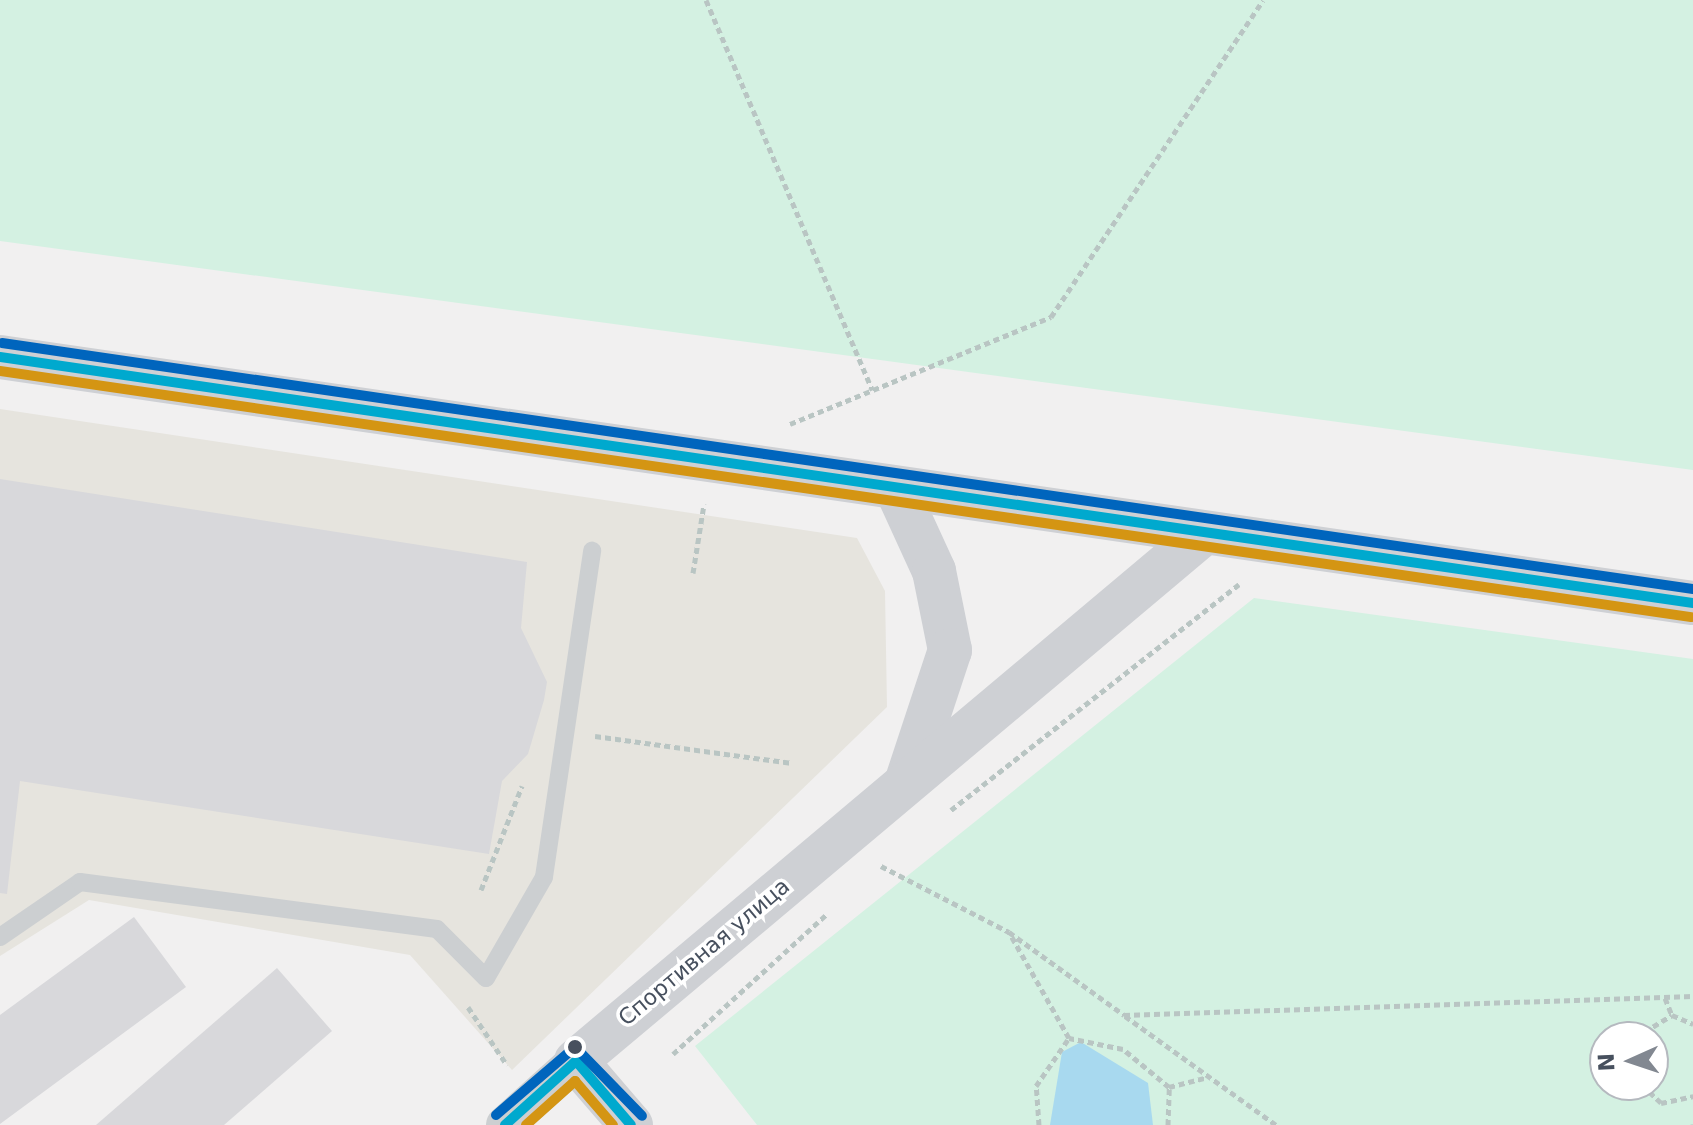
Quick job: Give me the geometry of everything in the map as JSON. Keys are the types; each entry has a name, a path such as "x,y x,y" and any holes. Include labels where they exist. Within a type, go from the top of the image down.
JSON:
{"main road":[{"path":"0,357 710,456 896,488 1203,534 1693,603"},
{"path":"896,488 934,571 950,650 906,783"},
{"name":"Спортивная улица","path":"576,1061 1203,534"},
{"path":"576,1061 631,1125"}],"street":[{"name":"Спортивная улица","path":"505,1125 576,1061"}],"lane":[{"path":"0,937 80,882 437,929 486,978 544,877 592,551"}],"path":[{"path":"706,0 872,390"},
{"path":"778,429 1051,317 1263,0"},
{"path":"693,573 710,456"},
{"path":"942,818 1247,577"},
{"path":"565,733 792,763"},
{"path":"481,890 527,772"},
{"path":"869,876 893,856"},
{"path":"881,866 1009,932 1276,1125"},
{"path":"673,1054 835,908"},
{"path":"1009,932 1069,1038 1123,1049 1169,1087"},
{"path":"1124,1015 1693,996"},
{"path":"1665,998 1672,1015 1693,1024"},
{"path":"463,1001 514,1076"},
{"path":"1662,1021 1672,1015"},
{"path":"1039,1125 1036,1086 1069,1038"},
{"path":"1169,1087 1209,1077"},
{"path":"1168,1125 1169,1087"},
{"path":"1659,1101 1693,1096"}],"shaded area":[{"path":"0,409 857,538 885,591 887,707 512,1070 410,955 89,900 0,956"}],"green space":[{"path":"0,0 1693,0 1693,470 0,241"},
{"path":"1254,598 1693,659 1693,1125 757,1125 695,1046"}],"water":[{"path":"1081,1042 1148,1083 1153,1125 1050,1125 1062,1052"}],"building":[{"path":"0,479 527,562 521,628 547,682 528,754 502,781 489,854 20,781 7,894 0,893"},
{"path":"134,917 186,987 0,1124 0,1015"},
{"path":"277,968 332,1031 224,1125 96,1125"}],"transit line":[{"path":"2,343 1693,589"},
{"path":"0,357 1693,603"},
{"path":"0,371 1691,617"},
{"path":"496,1115 575,1047 642,1116"},
{"path":"576,1061 631,1125"},
{"path":"505,1125 576,1061"},
{"path":"526,1125 575,1081 613,1125"}]}
